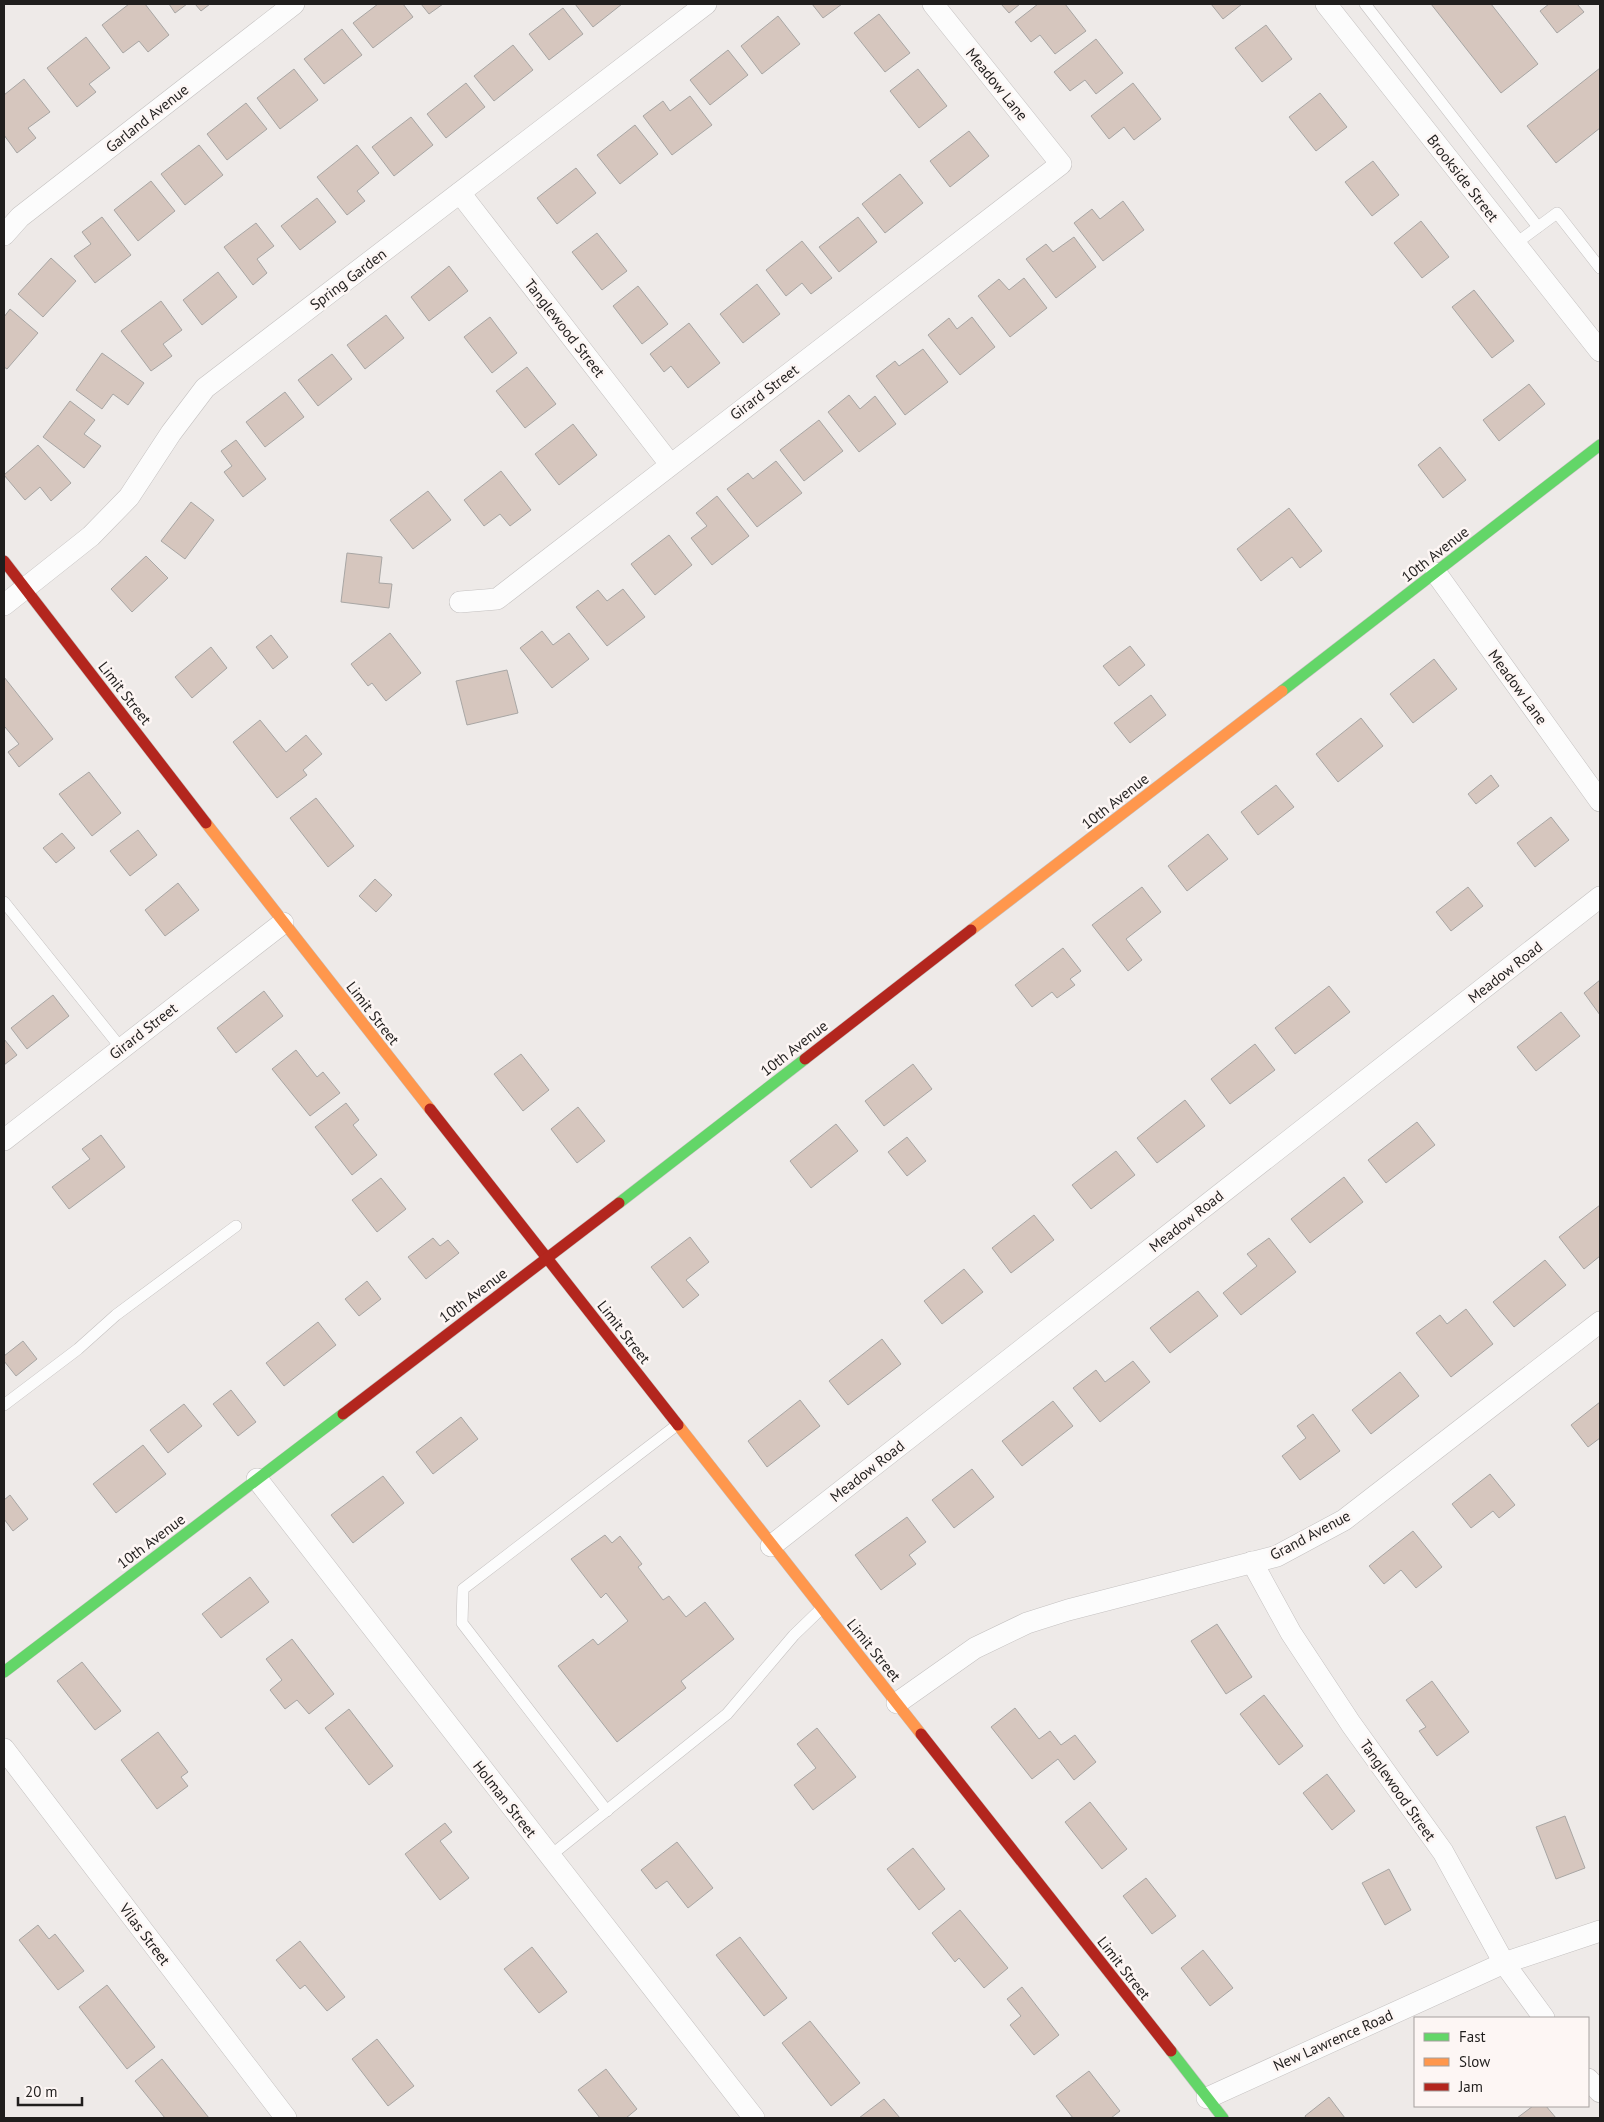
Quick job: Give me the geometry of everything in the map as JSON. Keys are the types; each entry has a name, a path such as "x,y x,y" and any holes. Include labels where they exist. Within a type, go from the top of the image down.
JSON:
{"street":[{"name":"Garland Avenue","path":"4,235 20,217 294,4"},
{"name":"Spring Garden","path":"4,605 90,536 129,497 171,433 205,388 706,4"},
{"name":"Meadow Lane","path":"933,4 1061,164"},
{"name":"Brookside Street","path":"1326,4 1599,348"},
{"name":"Girard Street","path":"460,602 497,599 1061,164"},
{"name":"Tanglewood Street","path":"460,193 670,464"},
{"name":"10th Avenue","path":"4,1672 547,1258 1600,445"},
{"name":"Limit Street","path":"4,561 283,923 771,1546 897,1703 1223,2118"},
{"name":"Meadow Lane","path":"1436,573 1600,801"},
{"name":"Meadow Road","path":"771,1546 1600,897"},
{"name":"Girard Street","path":"4,1140 283,923"},
{"name":"Grand Avenue","path":"897,1703 975,1648 1027,1623 1068,1610 1277,1556 1344,1520 1600,1322"},
{"name":"Holman Street","path":"257,1479 754,2118"},
{"name":"Tanglewood Street","path":"1252,1562 1297,1641 1351,1724 1443,1852 1504,1963 1543,2017"},
{"name":"Vilas Street","path":"4,1750 286,2118"},
{"name":"New Lawrence Road","path":"1207,2098 1504,1963 1600,1931"},
{"path":"1589,2080 1600,2092"}],"lane":[{"path":"1365,4 1538,227"},
{"path":"1515,244 1557,213 1600,268"},
{"path":"4,902 121,1048"},
{"path":"4,1405 78,1349 116,1315 236,1226"},
{"path":"607,1810 462,1623 463,1589 677,1425"},
{"path":"550,1856 727,1714 794,1635 821,1609"}],"building":[{"path":"129,4 145,4 169,35 148,52 139,41 123,53 102,25"},
{"path":"169,4 187,4 175,13"},
{"path":"195,4 210,4 201,11"},
{"path":"378,4 403,4 413,17 373,48 353,23"},
{"path":"421,4 443,4 429,14"},
{"path":"575,4 622,4 593,27"},
{"path":"812,4 842,4 823,18"},
{"path":"1001,4 1020,4 1009,13"},
{"path":"1038,4 1065,4 1086,31 1055,54 1040,35 1031,42 1015,22"},
{"path":"1211,4 1242,4 1223,19"},
{"path":"1431,4 1491,4 1538,64 1501,93"},
{"path":"1549,4 1577,4 1584,12 1557,33 1540,11"},
{"path":"563,8 583,34 549,60 529,34"},
{"path":"879,14 910,53 885,72 854,33"},
{"path":"778,16 800,44 762,74 741,46"},
{"path":"1266,25 1292,59 1262,82 1235,48"},
{"path":"342,29 362,55 324,84 304,59"},
{"path":"86,37 110,68 89,84 96,92 77,107 47,68"},
{"path":"1096,39 1123,73 1096,94 1085,80 1070,91 1054,72"},
{"path":"513,45 533,70 494,101 474,76"},
{"path":"728,50 748,75 710,105 690,80"},
{"path":"1600,68 1600,128 1556,163 1527,126"},
{"path":"294,69 318,100 280,129 257,98"},
{"path":"918,69 947,106 919,128 890,91"},
{"path":"24,79 50,112 28,128 36,138 17,153 4,135 4,95"},
{"path":"466,83 485,107 446,138 427,114"},
{"path":"1133,83 1161,119 1134,140 1124,127 1109,139 1091,116"},
{"path":"1320,93 1347,127 1316,151 1289,117"},
{"path":"690,96 712,125 672,155 643,116 663,101 670,111"},
{"path":"246,103 267,129 227,160 207,134"},
{"path":"411,117 433,145 394,176 372,147"},
{"path":"635,125 658,154 620,184 597,155"},
{"path":"969,131 989,156 950,187 930,161"},
{"path":"199,145 223,175 185,205 161,174"},
{"path":"357,145 379,173 357,191 365,201 347,215 317,177"},
{"path":"1373,161 1399,195 1372,216 1345,182"},
{"path":"576,168 596,193 557,224 537,198"},
{"path":"900,174 923,203 885,233 862,204"},
{"path":"151,181 175,211 138,241 114,210"},
{"path":"317,198 336,222 300,250 281,226"},
{"path":"1123,201 1144,230 1103,261 1074,223 1092,209 1100,219"},
{"path":"102,217 131,255 95,283 74,256 91,244 82,232"},
{"path":"858,217 877,242 839,272 819,247"},
{"path":"1421,221 1449,257 1422,278 1394,243"},
{"path":"256,223 274,246 257,259 267,273 253,285 224,247"},
{"path":"597,233 627,271 602,290 572,252"},
{"path":"1074,237 1096,267 1056,298 1026,259 1046,244 1053,252"},
{"path":"802,241 832,278 811,294 802,283 786,296 766,270"},
{"path":"51,258 76,281 43,317 18,294"},
{"path":"449,266 468,291 429,321 411,297"},
{"path":"218,272 237,297 202,325 183,300"},
{"path":"1024,278 1047,308 1010,337 978,296 999,279 1009,290"},
{"path":"757,284 780,314 743,343 720,314"},
{"path":"638,286 668,324 642,344 613,306"},
{"path":"1474,290 1514,341 1492,358 1452,307"},
{"path":"161,301 182,330 163,344 172,356 151,371 121,331"},
{"path":"10,309 38,333 7,369 4,367 4,317"},
{"path":"386,315 404,338 365,369 347,345"},
{"path":"490,317 517,353 492,373 464,337"},
{"path":"972,317 995,347 960,375 928,335 949,318 957,329"},
{"path":"689,323 720,363 688,388 671,366 664,372 650,354"},
{"path":"923,349 948,382 905,415 876,376 895,361 899,366"},
{"path":"102,353 144,383 128,405 113,394 102,409 76,390"},
{"path":"332,354 352,379 318,406 298,380"},
{"path":"527,367 556,404 525,428 496,391"},
{"path":"1529,384 1545,404 1499,441 1483,420"},
{"path":"285,392 304,417 265,447 246,422"},
{"path":"849,395 860,409 875,396 896,424 859,452 828,412"},
{"path":"70,401 95,420 84,434 101,446 84,468 43,437"},
{"path":"819,420 843,451 804,481 780,450"},
{"path":"573,424 597,455 559,485 535,454"},
{"path":"236,440 266,479 243,497 224,472 232,466 221,451"},
{"path":"38,445 71,483 51,501 40,487 25,500 4,475"},
{"path":"1440,447 1466,480 1443,498 1418,465"},
{"path":"776,461 802,493 757,527 727,489 748,473 753,479"},
{"path":"501,471 531,510 510,526 500,514 484,526 464,500"},
{"path":"428,491 451,520 413,549 390,520"},
{"path":"717,496 749,536 712,565 691,538 707,526 696,513"},
{"path":"191,502 214,520 185,559 161,541"},
{"path":"1289,508 1322,551 1300,568 1292,557 1261,581 1237,549"},
{"path":"669,535 692,565 655,595 631,564"},
{"path":"347,553 382,557 379,583 392,584 389,608 341,602"},
{"path":"146,556 168,578 132,612 111,589"},
{"path":"623,589 645,617 607,646 576,607 598,590 607,601"},
{"path":"542,631 553,645 569,633 589,659 552,688 520,648"},
{"path":"390,633 421,673 386,701 372,683 368,686 351,664"},
{"path":"271,635 288,657 273,669 256,647"},
{"path":"1130,646 1145,665 1119,686 1103,666"},
{"path":"211,647 227,668 192,698 175,677"},
{"path":"1434,659 1457,689 1413,723 1390,694"},
{"path":"507,670 518,713 467,725 456,681"},
{"path":"4,677 53,739 19,767 8,752 19,744 4,728"},
{"path":"1151,695 1166,715 1130,743 1114,723"},
{"path":"1361,718 1383,746 1338,782 1316,754"},
{"path":"260,720 286,752 306,735 322,754 303,770 307,775 277,798 233,742"},
{"path":"89,772 121,813 92,836 59,794"},
{"path":"1491,775 1499,786 1476,804 1468,794"},
{"path":"1276,785 1294,807 1258,835 1241,812"},
{"path":"316,798 354,846 328,867 290,818"},
{"path":"1551,817 1569,840 1535,867 1517,843"},
{"path":"138,830 157,855 130,876 110,851"},
{"path":"62,833 75,848 56,863 43,848"},
{"path":"1208,834 1228,859 1187,891 1168,866"},
{"path":"375,879 392,895 376,912 359,896"},
{"path":"178,883 199,910 165,936 145,910"},
{"path":"1142,887 1161,912 1126,939 1142,960 1128,971 1092,925"},
{"path":"1468,887 1483,906 1451,931 1436,912"},
{"path":"1063,948 1081,971 1070,979 1075,985 1057,998 1052,992 1032,1007 1015,985"},
{"path":"1600,980 1600,1015 1584,993"},
{"path":"1329,986 1350,1012 1295,1054 1275,1028"},
{"path":"264,991 283,1016 236,1053 217,1028"},
{"path":"53,995 69,1016 27,1049 11,1028"},
{"path":"1561,1012 1580,1036 1536,1071 1517,1047"},
{"path":"4,1039 17,1055 4,1065"},
{"path":"1255,1044 1275,1070 1230,1104 1211,1079"},
{"path":"296,1050 317,1077 323,1072 340,1093 310,1116 272,1069"},
{"path":"521,1054 549,1090 523,1111 494,1074"},
{"path":"913,1064 932,1089 884,1126 865,1101"},
{"path":"1185,1100 1205,1126 1157,1163 1137,1138"},
{"path":"346,1103 359,1120 353,1125 377,1155 352,1175 315,1127"},
{"path":"578,1107 605,1141 577,1163 551,1129"},
{"path":"1417,1122 1435,1145 1386,1183 1368,1160"},
{"path":"836,1124 858,1151 811,1188 790,1161"},
{"path":"101,1135 125,1167 69,1209 52,1187 90,1159 82,1149"},
{"path":"907,1137 926,1161 907,1176 888,1152"},
{"path":"1116,1151 1135,1175 1091,1209 1072,1185"},
{"path":"1344,1177 1363,1202 1310,1243 1291,1219"},
{"path":"381,1178 406,1209 377,1232 352,1200"},
{"path":"1600,1205 1600,1256 1584,1269 1559,1237"},
{"path":"1034,1215 1054,1240 1011,1273 992,1248"},
{"path":"690,1237 709,1262 686,1280 699,1295 683,1308 651,1267"},
{"path":"433,1238 440,1246 448,1240 459,1253 426,1279 408,1257"},
{"path":"1269,1238 1296,1272 1241,1315 1223,1293 1257,1266 1247,1254"},
{"path":"1545,1260 1566,1285 1514,1327 1493,1302"},
{"path":"964,1269 983,1292 942,1324 924,1301"},
{"path":"367,1281 381,1299 359,1316 345,1299"},
{"path":"1198,1291 1218,1316 1170,1353 1150,1328"},
{"path":"1466,1309 1493,1344 1451,1377 1416,1333 1440,1315 1447,1324"},
{"path":"318,1322 336,1345 284,1386 266,1363"},
{"path":"882,1339 901,1364 848,1405 829,1381"},
{"path":"23,1341 37,1359 16,1376 4,1361 4,1356"},
{"path":"1133,1361 1150,1382 1100,1422 1073,1388 1096,1370 1105,1382"},
{"path":"1400,1372 1419,1396 1371,1434 1352,1410"},
{"path":"231,1390 256,1422 238,1436 213,1404"},
{"path":"800,1400 820,1426 767,1467 748,1441"},
{"path":"1053,1401 1073,1426 1022,1466 1002,1441"},
{"path":"1600,1402 1600,1438 1588,1447 1571,1425"},
{"path":"184,1404 202,1426 168,1453 150,1430"},
{"path":"1313,1414 1340,1451 1300,1480 1282,1456 1306,1438 1297,1426"},
{"path":"461,1417 478,1439 433,1474 416,1452"},
{"path":"143,1445 166,1474 116,1513 93,1484"},
{"path":"972,1469 994,1497 954,1528 932,1500"},
{"path":"1490,1474 1515,1505 1499,1518 1493,1511 1471,1528 1452,1504"},
{"path":"383,1476 404,1503 353,1543 331,1515"},
{"path":"10,1495 28,1519 13,1531 4,1519 4,1500"},
{"path":"907,1517 926,1542 909,1555 916,1564 881,1590 855,1555"},
{"path":"1413,1531 1442,1567 1416,1588 1401,1570 1384,1584 1369,1566"},
{"path":"605,1535 612,1543 620,1536 642,1564 638,1567 663,1600 669,1596 686,1617 705,1602 734,1639 681,1681 686,1688 617,1742 558,1666 593,1639 598,1645 628,1621 606,1593 601,1598 571,1559"},
{"path":"250,1577 269,1602 221,1638 202,1614"},
{"path":"1217,1624 1252,1677 1226,1694 1191,1641"},
{"path":"292,1639 334,1694 309,1714 297,1700 285,1709 270,1690 282,1680 266,1659"},
{"path":"82,1662 121,1711 95,1730 57,1681"},
{"path":"1432,1681 1469,1732 1437,1756 1419,1731 1426,1727 1406,1700"},
{"path":"1264,1695 1303,1746 1279,1765 1240,1714"},
{"path":"1015,1708 1039,1739 1050,1731 1061,1745 1075,1735 1096,1762 1074,1780 1058,1759 1032,1779 991,1727"},
{"path":"349,1709 393,1766 369,1785 325,1728"},
{"path":"817,1728 856,1777 813,1810 794,1785 816,1768 797,1744"},
{"path":"158,1732 188,1772 181,1777 188,1786 157,1809 121,1760"},
{"path":"1327,1774 1355,1811 1332,1830 1303,1793"},
{"path":"1090,1802 1127,1849 1102,1869 1065,1822"},
{"path":"1565,1816 1585,1868 1556,1879 1536,1827"},
{"path":"445,1823 452,1832 440,1841 469,1878 440,1900 405,1854"},
{"path":"677,1842 713,1888 688,1908 667,1881 656,1889 641,1870"},
{"path":"913,1848 945,1889 919,1910 887,1869"},
{"path":"1389,1869 1411,1910 1385,1925 1362,1883"},
{"path":"1146,1878 1176,1916 1152,1934 1123,1896"},
{"path":"960,1910 1008,1968 984,1988 959,1958 955,1962 932,1933"},
{"path":"38,1925 49,1939 55,1934 84,1971 58,1990 19,1940"},
{"path":"740,1937 787,1998 764,2016 716,1955"},
{"path":"300,1941 345,1997 327,2011 305,1985 300,1989 276,1960"},
{"path":"532,1947 567,1992 539,2013 504,1969"},
{"path":"1203,1950 1233,1988 1210,2006 1181,1968"},
{"path":"107,1985 155,2047 127,2069 79,2007"},
{"path":"1022,1987 1059,2035 1034,2055 1010,2025 1021,2016 1007,1999"},
{"path":"810,2021 860,2083 831,2106 782,2043"},
{"path":"377,2039 414,2086 388,2106 352,2059"},
{"path":"162,2059 209,2118 165,2118 135,2081"},
{"path":"606,2069 637,2109 626,2118 600,2118 578,2090"},
{"path":"1089,2071 1120,2111 1111,2118 1073,2118 1056,2096"},
{"path":"1329,2097 1345,2118 1306,2118 1305,2116"},
{"path":"884,2099 900,2118 859,2118"},
{"path":"1532,2107 1547,2107 1556,2118 1517,2118"}],"traffic: fast":[{"path":"1282,691 1600,445"},
{"path":"619,1203 805,1059"},
{"path":"4,1672 343,1414"},
{"path":"1171,2051 1223,2118"}],"traffic: slow":[{"path":"971,930 1282,691"},
{"path":"206,823 430,1109"},
{"path":"678,1425 921,1734"}],"traffic: jam":[{"path":"4,561 206,823"},
{"path":"805,1059 971,930"},
{"path":"430,1109 678,1425"},
{"path":"343,1414 619,1203"},
{"path":"921,1734 1171,2051"}]}
